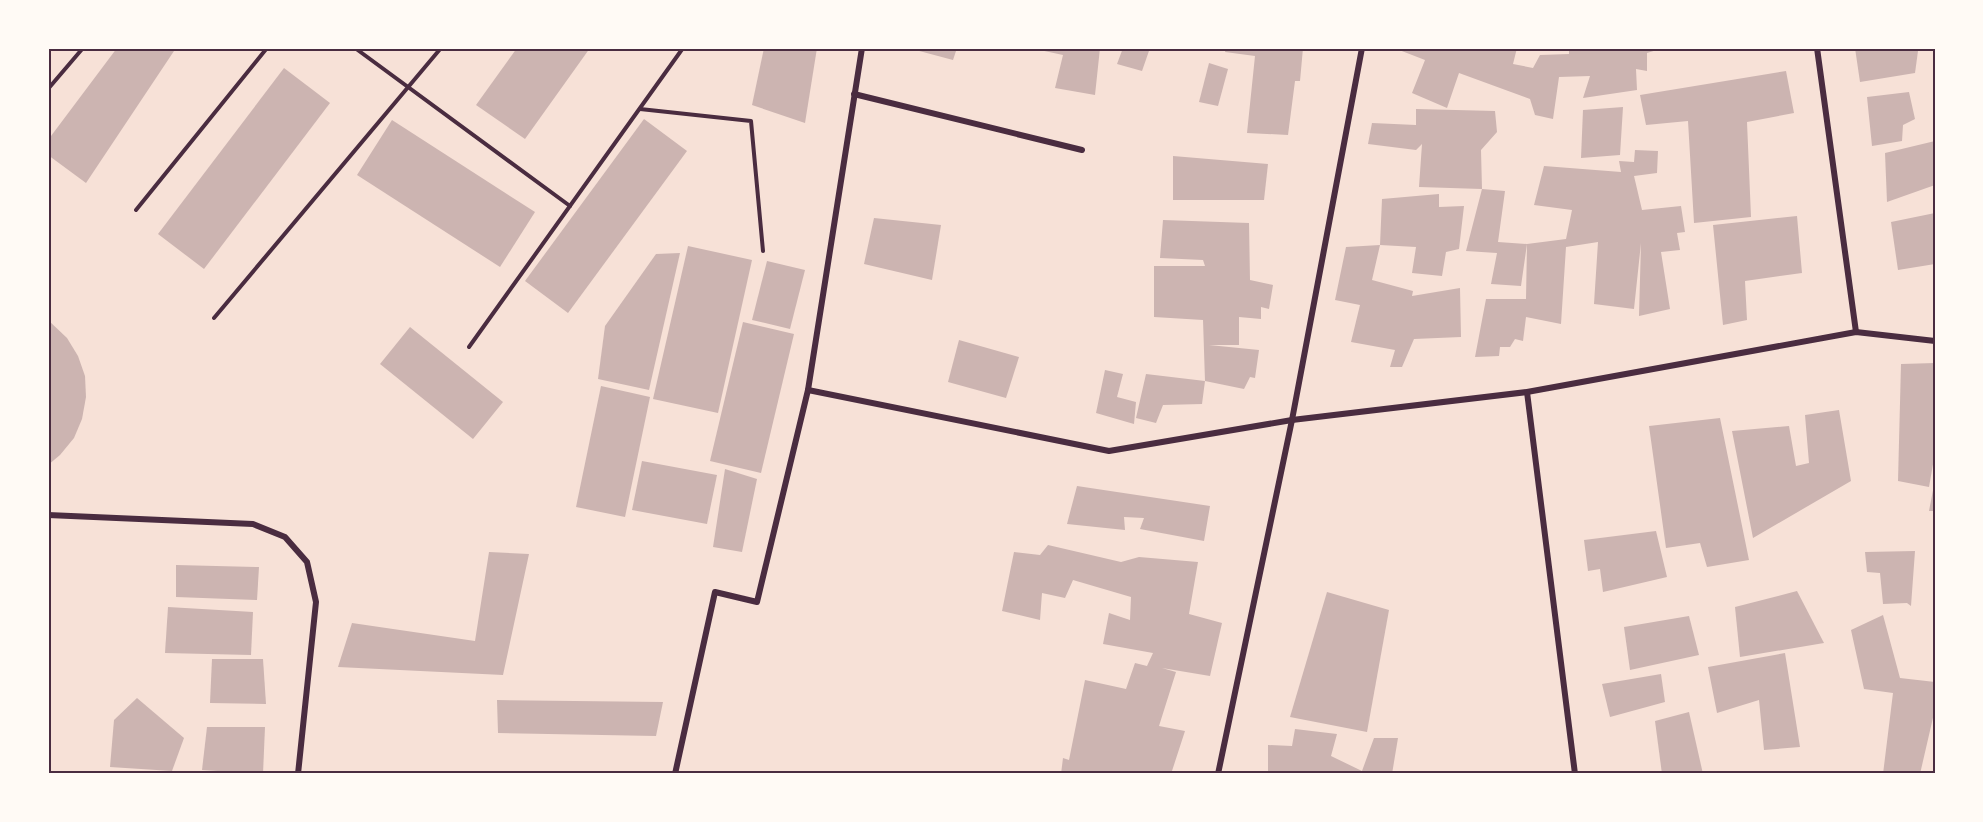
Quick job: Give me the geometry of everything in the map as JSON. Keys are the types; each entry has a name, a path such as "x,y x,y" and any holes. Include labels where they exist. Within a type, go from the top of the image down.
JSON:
{"street":[{"path":"675,774 715,592 757,602 808,390 862,48"},
{"path":"1218,774 1292,420 1362,48"},
{"path":"1817,48 1856,332"},
{"path":"854,94 1082,150"},
{"path":"808,390 1109,452 1292,420 1527,392 1856,332 1935,341"},
{"path":"1527,392 1575,774"},
{"path":"48,515 253,524 285,537 307,562 316,602 297,774"}],"path":[{"path":"48,89 83,48"},
{"path":"136,210 267,48"},
{"path":"355,48 570,206"},
{"path":"214,318 441,48"},
{"path":"469,347 683,48"},
{"path":"639,109 751,120 763,251"}],"building":[{"path":"117,48 176,48 86,183 48,155 48,140"},
{"path":"517,48 590,48 525,139 476,105"},
{"path":"764,48 817,48 805,123 752,105"},
{"path":"908,48 957,48 953,60"},
{"path":"1100,48 1095,95 1055,88 1063,55 1035,49"},
{"path":"1123,48 1150,48 1142,71 1117,64"},
{"path":"1226,48 1303,48 1300,81 1295,81 1288,135 1247,133 1255,56 1225,52"},
{"path":"1394,48 1517,48 1513,64 1533,68 1540,55 1569,54 1569,48 1660,49 1647,53 1647,71 1636,69 1637,90 1583,98 1590,76 1559,77 1553,119 1535,115 1530,99 1459,73 1447,108 1412,93 1425,60"},
{"path":"1855,48 1916,48 1918,51 1915,73 1860,82"},
{"path":"1209,63 1228,69 1218,106 1199,102"},
{"path":"284,68 330,103 204,269 158,234"},
{"path":"1786,71 1794,113 1747,122 1751,217 1694,223 1688,121 1646,125 1640,95"},
{"path":"1909,92 1915,119 1903,125 1902,141 1872,146 1867,97"},
{"path":"1623,107 1620,155 1581,158 1583,110"},
{"path":"1416,109 1495,111 1497,132 1481,150 1482,189 1419,187 1422,144 1416,150 1368,144 1372,123 1416,125"},
{"path":"644,119 687,151 568,313 525,281"},
{"path":"392,120 535,212 500,267 357,175"},
{"path":"1935,141 1935,185 1887,202 1885,153"},
{"path":"1635,150 1658,151 1657,173 1634,176 1642,210 1681,206 1685,232 1677,233 1680,250 1661,252 1670,309 1639,316 1641,243 1634,309 1594,304 1598,242 1566,247 1561,324 1526,317 1523,341 1515,339 1510,347 1500,347 1499,356 1475,357 1486,299 1526,299 1527,244 1566,239 1572,210 1534,205 1544,166 1621,172 1619,161 1634,162"},
{"path":"1173,156 1268,164 1264,200 1173,200"},
{"path":"1482,189 1505,191 1498,242 1527,244 1521,286 1491,284 1497,253 1466,251"},
{"path":"1439,194 1439,207 1464,206 1459,249 1446,252 1442,276 1412,273 1416,247 1380,245 1382,199"},
{"path":"1935,213 1935,264 1898,270 1891,222"},
{"path":"1797,216 1802,273 1745,281 1747,320 1723,325 1713,225"},
{"path":"874,218 941,225 932,280 864,264"},
{"path":"1163,220 1249,223 1250,280 1273,285 1269,309 1261,307 1261,319 1239,317 1239,345 1209,345 1259,350 1255,378 1250,377 1244,389 1205,381 1203,320 1154,317 1154,266 1205,266 1203,260 1160,258"},
{"path":"1380,245 1372,280 1413,291 1412,296 1460,288 1461,337 1414,339 1402,367 1390,367 1395,350 1351,342 1360,305 1335,300 1346,247"},
{"path":"688,246 752,260 718,413 653,399"},
{"path":"680,253 649,390 598,379 605,326 656,254"},
{"path":"767,261 805,270 790,329 752,320"},
{"path":"48,320 67,338 78,356 85,376 86,397 82,419 74,438 48,465"},
{"path":"743,322 794,334 761,473 710,461"},
{"path":"410,327 503,402 473,439 380,364"},
{"path":"959,340 1019,357 1006,398 948,382"},
{"path":"1935,363 1935,453 1929,487 1898,481 1901,364"},
{"path":"1105,370 1123,374 1117,397 1136,402 1134,424 1096,413"},
{"path":"1146,374 1205,381 1202,404 1163,405 1156,423 1136,418"},
{"path":"601,386 650,397 625,517 576,507"},
{"path":"1839,410 1851,481 1753,538 1732,431 1789,426 1796,466 1809,463 1805,415"},
{"path":"1720,418 1749,560 1707,567 1700,543 1666,548 1649,426"},
{"path":"642,461 717,475 707,524 632,510"},
{"path":"725,469 757,479 742,552 713,547"},
{"path":"1934,485 1935,511 1929,511"},
{"path":"1077,486 1210,506 1204,541 1140,529 1144,518 1124,517 1125,530 1067,524"},
{"path":"1656,531 1667,577 1603,592 1600,569 1588,571 1584,540"},
{"path":"1048,545 1121,562 1139,557 1198,562 1189,614 1222,623 1210,676 1162,668 1176,672 1159,726 1185,731 1171,774 1061,774 1063,758 1069,760 1085,680 1126,689 1135,663 1147,666 1153,653 1103,644 1109,613 1130,620 1131,597 1073,580 1065,598 1042,593 1040,620 1002,611 1014,552 1040,555"},
{"path":"1915,551 1911,606 1907,603 1883,604 1880,573 1867,572 1865,552"},
{"path":"489,552 529,554 503,675 338,667 352,623 475,641"},
{"path":"176,565 259,567 257,600 176,597"},
{"path":"1797,591 1824,643 1740,657 1735,607"},
{"path":"1327,592 1389,610 1367,732 1290,717"},
{"path":"168,607 253,612 251,655 165,653"},
{"path":"1883,615 1900,678 1935,682 1935,709 1920,774 1883,774 1893,693 1864,689 1851,630"},
{"path":"1689,616 1699,655 1630,670 1624,627"},
{"path":"1785,653 1800,747 1764,750 1759,700 1717,713 1708,667"},
{"path":"212,659 263,659 266,704 210,703"},
{"path":"1661,674 1665,702 1610,717 1602,684"},
{"path":"137,698 184,738 172,771 110,767 114,720"},
{"path":"497,700 663,702 656,736 498,733"},
{"path":"1689,712 1703,774 1662,774 1655,721"},
{"path":"207,727 265,727 263,774 202,770"},
{"path":"1295,729 1337,734 1331,756 1362,771 1374,738 1398,738 1392,774 1268,774 1268,745 1292,746"}]}
